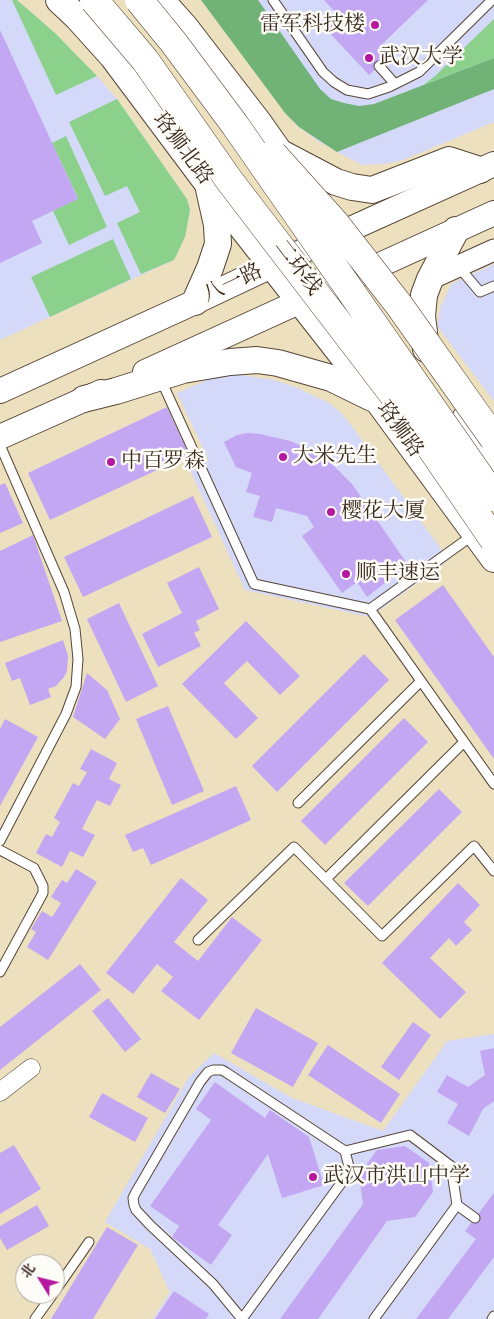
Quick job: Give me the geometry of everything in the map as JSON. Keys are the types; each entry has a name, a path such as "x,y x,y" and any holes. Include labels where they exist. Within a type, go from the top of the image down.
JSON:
{"highway":[{"name":"二环线","path":"94,0 145,60 229,180 405,410 484,537"},
{"name":"二环线","path":"140,0 236,126 494,497"},
{"path":"236,126 275,155 335,223 398,306 494,440"}],"main road":[{"name":"珞狮北路","path":"59,0 113,57 300,303"},
{"path":"161,0 191,34 259,123 494,462"},
{"path":"279,152 336,182 372,190 450,160 487,167"},
{"name":"八一路","path":"0,391 195,302 337,234 487,167"},
{"path":"195,302 218,244 217,225 208,184"},
{"name":"八一路","path":"0,437 300,303 494,213"},
{"path":"428,365 422,316 424,295 430,278 456,230"},
{"name":"珞狮路","path":"300,303 484,537 494,559"},
{"path":"84,399 192,369 230,362 257,360 331,378 378,401"}],"street":[{"path":"430,278 494,250"},
{"path":"0,1092 30,1068"}],"lane":[{"path":"273,0 323,72 334,82 354,92 368,94 375,93 419,72 492,0"},
{"path":"378,66 395,84"},
{"path":"457,266 480,292 494,286"},
{"path":"160,378 254,584 370,609 494,784"},
{"path":"0,445 64,592 75,629 78,658 76,687 66,714 0,841"},
{"path":"370,609 484,537"},
{"path":"298,803 421,681"},
{"path":"326,879 464,742"},
{"path":"198,940 294,847 382,936 474,846 494,872"},
{"path":"0,850 34,868 43,886 42,893 0,972"},
{"path":"213,1070 222,1070 345,1151 350,1171 242,1319 213,1284 136,1210 133,1198 200,1082 208,1072 213,1070"},
{"path":"345,1151 410,1136 451,1166 457,1205 374,1319"},
{"path":"457,1205 475,1218"},
{"path":"65,1277 89,1242"},
{"path":"35,1319 46,1304"}],"shaded area":[{"path":"0,0 17,0 55,33 97,76 117,99 183,194 189,203 190,210 185,237 174,260 0,340"},
{"name":"武汉大学","path":"201,0 494,0 494,122 403,160 385,164 362,165 318,141 299,127 285,113"},
{"path":"494,264 494,401 437,326 441,306 451,284"},
{"path":"234,374 274,380 295,387 329,403 341,413 449,560 370,617 245,590 190,470 209,461 177,393 207,380"},
{"name":"武汉市洪山中学","path":"494,1034 494,1319 153,1319 170,1292 150,1249 105,1222 189,1077 214,1053 292,1098 383,1131 447,1041"}],"green space":[{"path":"12,0 17,0 55,33 97,76 56,95"},
{"path":"201,0 258,0 320,89 331,99 344,103 359,106 374,104 494,58 494,89 337,152 299,127 285,113"},
{"path":"494,19 494,58 423,85 434,77"},
{"path":"117,99 187,199 190,210 185,237 174,260 141,274 117,223 140,212 127,186 105,196 69,122"},
{"path":"66,136 107,227 69,245 53,211 78,198 52,143"},
{"path":"113,239 131,279 50,317 31,277"}],"building":[{"name":"雷军科技楼","path":"324,0 428,0 379,47 389,57 369,75 323,26 336,13"},
{"path":"0,30 78,199 32,221 42,243 0,263"},
{"path":"167,407 189,455 50,520 28,473"},
{"name":"樱花大厦","path":"248,433 290,441 312,450 333,465 352,484 408,565 367,597 357,582 342,593 302,536 314,527 307,516 276,508 272,522 253,517 260,496 246,492 252,473 236,467 224,442 237,435"},
{"path":"5,483 23,523 0,533 0,485"},
{"path":"193,496 212,537 83,597 64,557"},
{"path":"33,535 62,621 0,642 0,551"},
{"path":"199,567 219,609 196,621 200,630 194,633 201,646 158,667 142,634 182,613 167,583"},
{"path":"443,585 494,657 494,759 395,620"},
{"path":"119,603 158,686 126,702 87,619"},
{"path":"246,621 300,676 280,695 247,661 224,683 258,718 236,739 182,684"},
{"path":"63,640 68,656 67,671 64,677 56,686 48,689 51,697 30,705 20,678 12,681 5,663"},
{"path":"364,654 389,680 277,792 252,766"},
{"path":"87,673 107,690 120,719 105,739 73,717"},
{"path":"168,706 204,791 172,805 136,719"},
{"path":"404,718 428,742 325,845 301,821"},
{"path":"5,719 38,737 0,806 0,729"},
{"path":"91,749 117,763 109,779 121,785 110,806 97,800 82,829 95,835 83,857 70,851 62,867 36,853 46,834 52,837 60,822 54,818 73,783 79,786 87,772 80,769"},
{"path":"236,786 251,820 151,865 143,848 133,852 125,835"},
{"path":"439,789 462,812 368,906 344,883"},
{"path":"76,869 97,882 48,960 27,947 36,932 31,929 42,911 52,917 61,903 51,897 62,880 67,883"},
{"path":"181,878 208,900 174,942 198,961 232,917 262,940 199,1020 161,991 173,977 157,964 133,994 106,973"},
{"path":"458,883 480,905 464,922 472,930 456,946 449,938 430,958 466,992 440,1019 382,963"},
{"path":"80,964 101,990 0,1070 0,1027"},
{"path":"108,998 141,1039 125,1052 92,1011"},
{"path":"256,1008 318,1043 293,1087 231,1053"},
{"path":"413,1022 431,1035 399,1080 381,1067"},
{"path":"328,1045 400,1094 381,1123 308,1075"},
{"path":"494,1048 494,1101 483,1109 469,1136 447,1123 458,1104 437,1092 447,1075 468,1087 485,1075 480,1051"},
{"path":"151,1073 180,1089 165,1113 137,1097"},
{"path":"215,1082 265,1118 270,1110 309,1137 324,1185 282,1198 268,1154 218,1225 232,1235 211,1265 172,1237 179,1226 150,1206 211,1120 196,1109"},
{"path":"102,1093 148,1118 135,1142 89,1117"},
{"path":"14,1145 41,1189 0,1214 0,1153"},
{"path":"405,1146 429,1163 433,1192 415,1217 387,1221 318,1319 280,1319 363,1204 359,1175 377,1150"},
{"path":"494,1193 494,1257 448,1319 416,1319 476,1239 465,1231"},
{"path":"37,1205 49,1226 7,1250 0,1238 0,1226"},
{"path":"107,1227 138,1245 93,1319 51,1319 60,1304 65,1304 65,1296"},
{"path":"174,1291 209,1314 206,1319 155,1319"}],"place":[{"name":"雷军科技楼","path":"375,25"},
{"name":"武汉大学","path":"369,58"},
{"name":"大米先生","path":"283,457"},
{"name":"中百罗森","path":"111,462"},
{"name":"樱花大厦","path":"331,512"},
{"name":"顺丰速运","path":"346,574"},
{"name":"武汉市洪山中学","path":"313,1177"}]}
